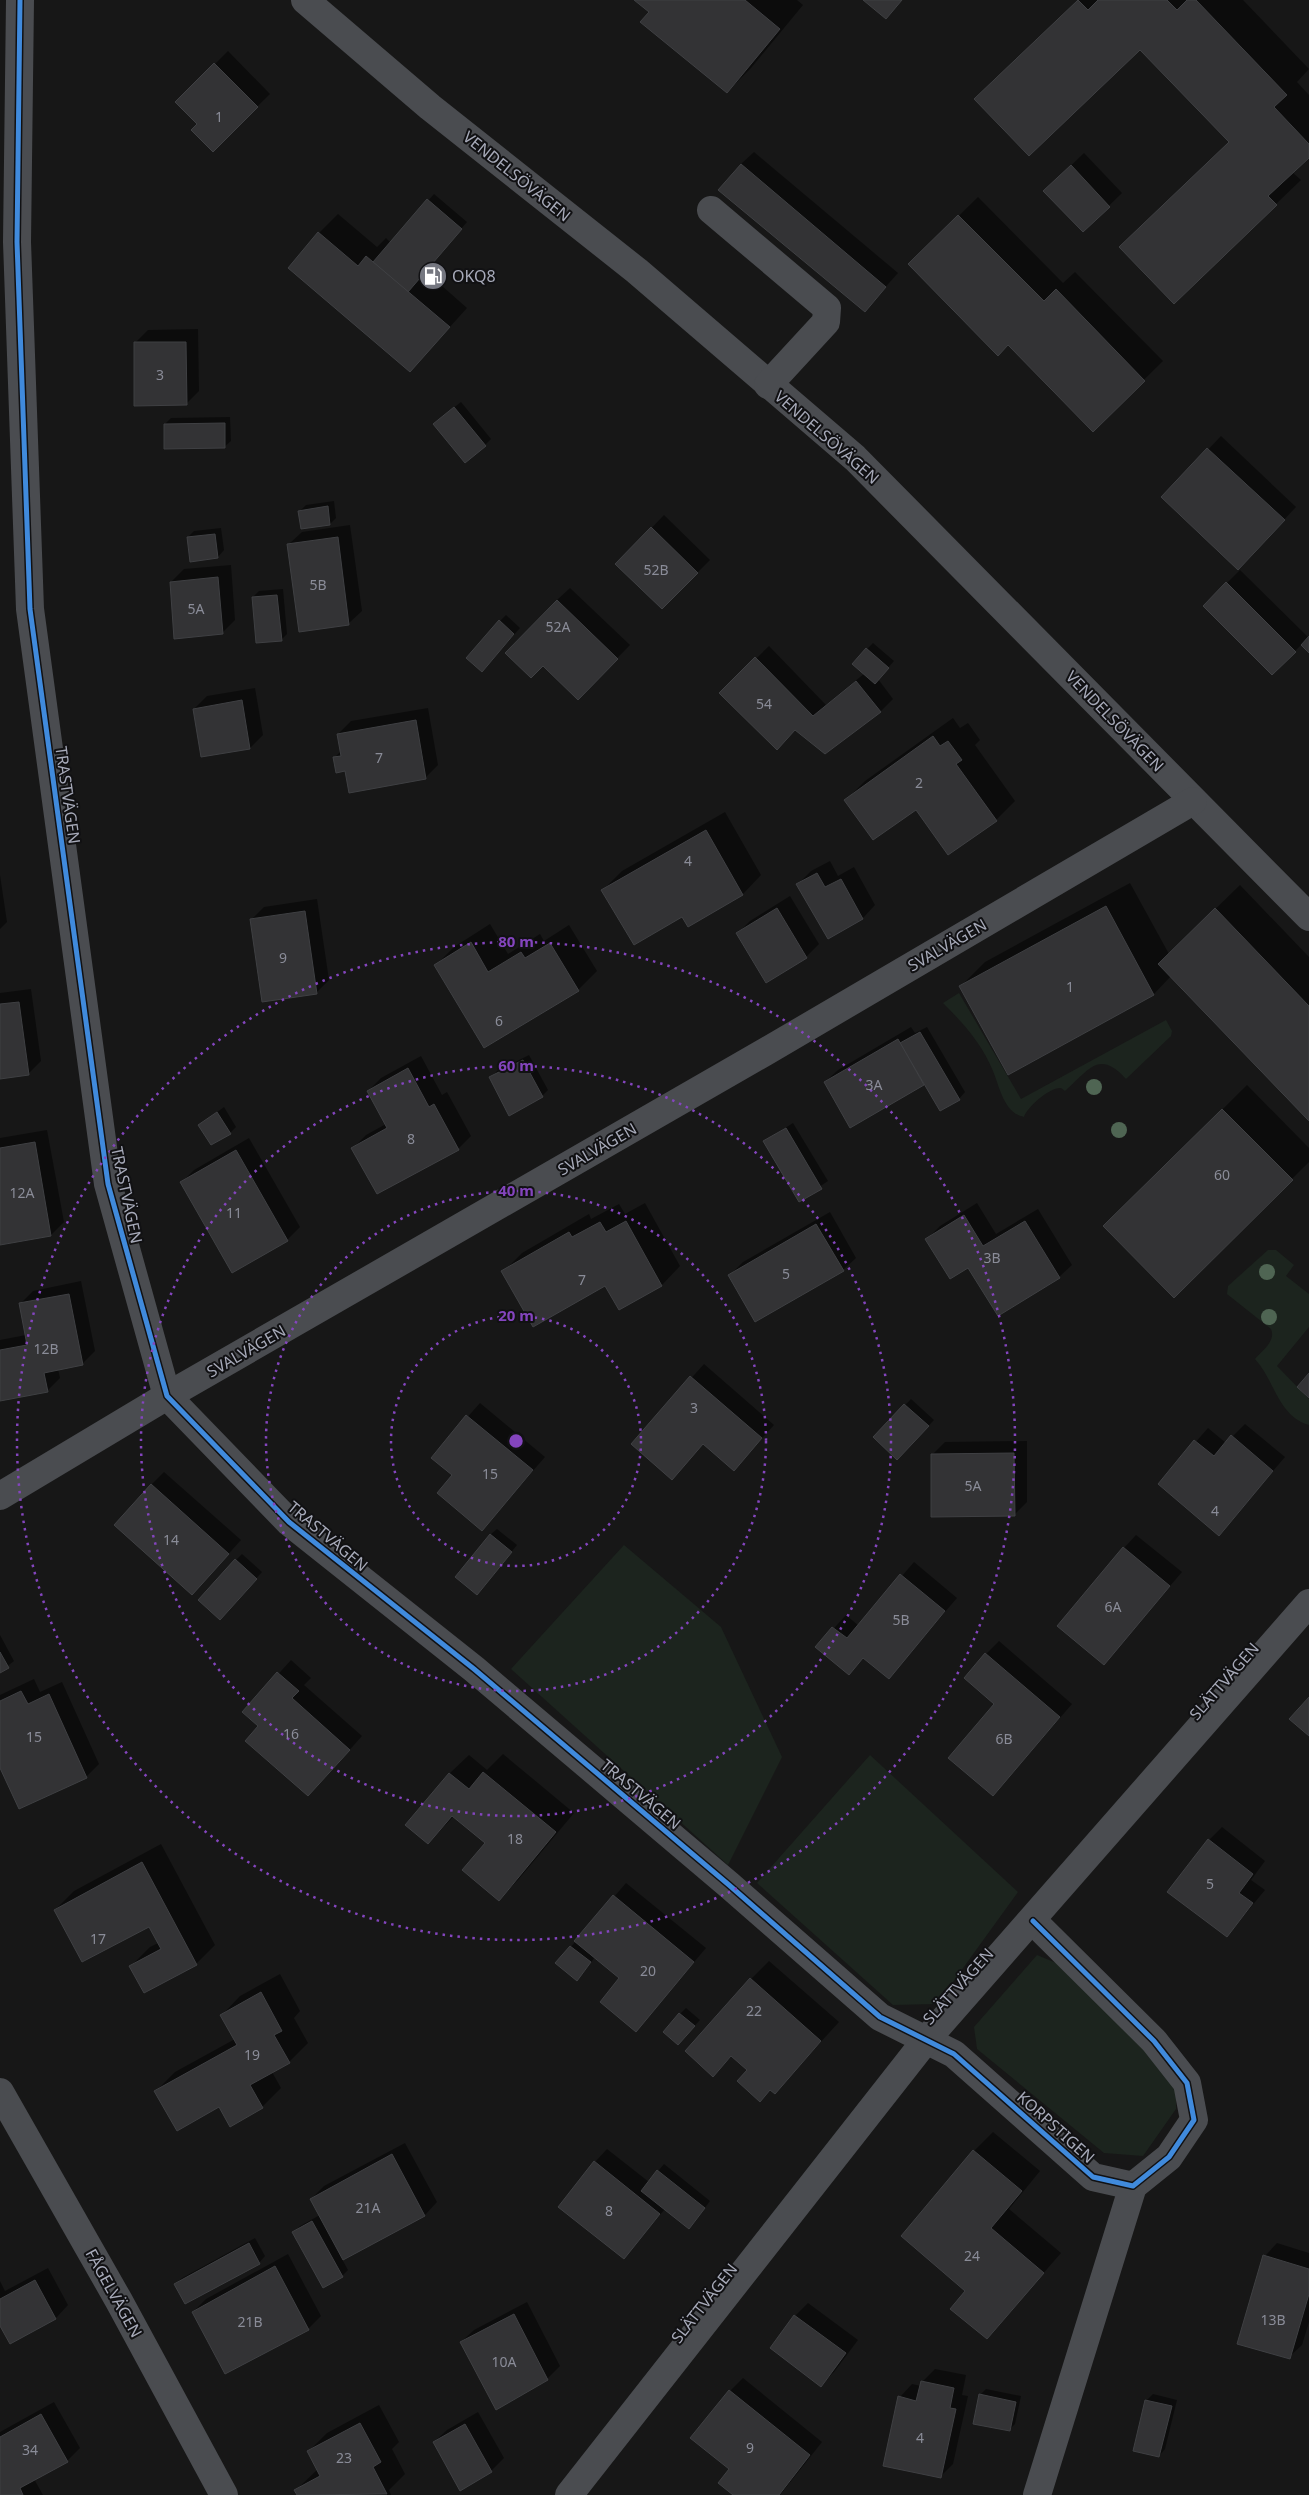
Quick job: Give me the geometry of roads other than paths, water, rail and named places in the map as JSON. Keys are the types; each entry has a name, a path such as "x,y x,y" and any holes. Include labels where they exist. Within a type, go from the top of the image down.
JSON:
{"street":[{"name":"TRASTVÄGEN","path":"20,0 17,242 30,609 108,1184 167,1396 289,1522 474,1669 729,1885 880,2017 926,2040"},
{"name":"VENDELSÖVÄGEN","path":"304,0 430,107 637,271 855,458 1309,917"},
{"path":"711,210 828,308 826,322 768,385"},
{"name":"SVALVÄGEN","path":"0,1496 167,1396 765,1052 1193,800"},
{"name":"SLÄTTVÄGEN","path":"569,2495 926,2040 1033,1921 1309,1602"},
{"path":"1033,1921 1154,2041 1187,2084 1194,2120 1169,2157 1133,2186 1037,2495"},
{"name":"KORPSTIGEN","path":"926,2040 954,2054 1093,2177 1133,2186"},
{"name":"FÅGELVÄGEN","path":"0,2092 119,2301 224,2495"}],"place":[{"name":"OKQ8","path":"433,276"}]}
